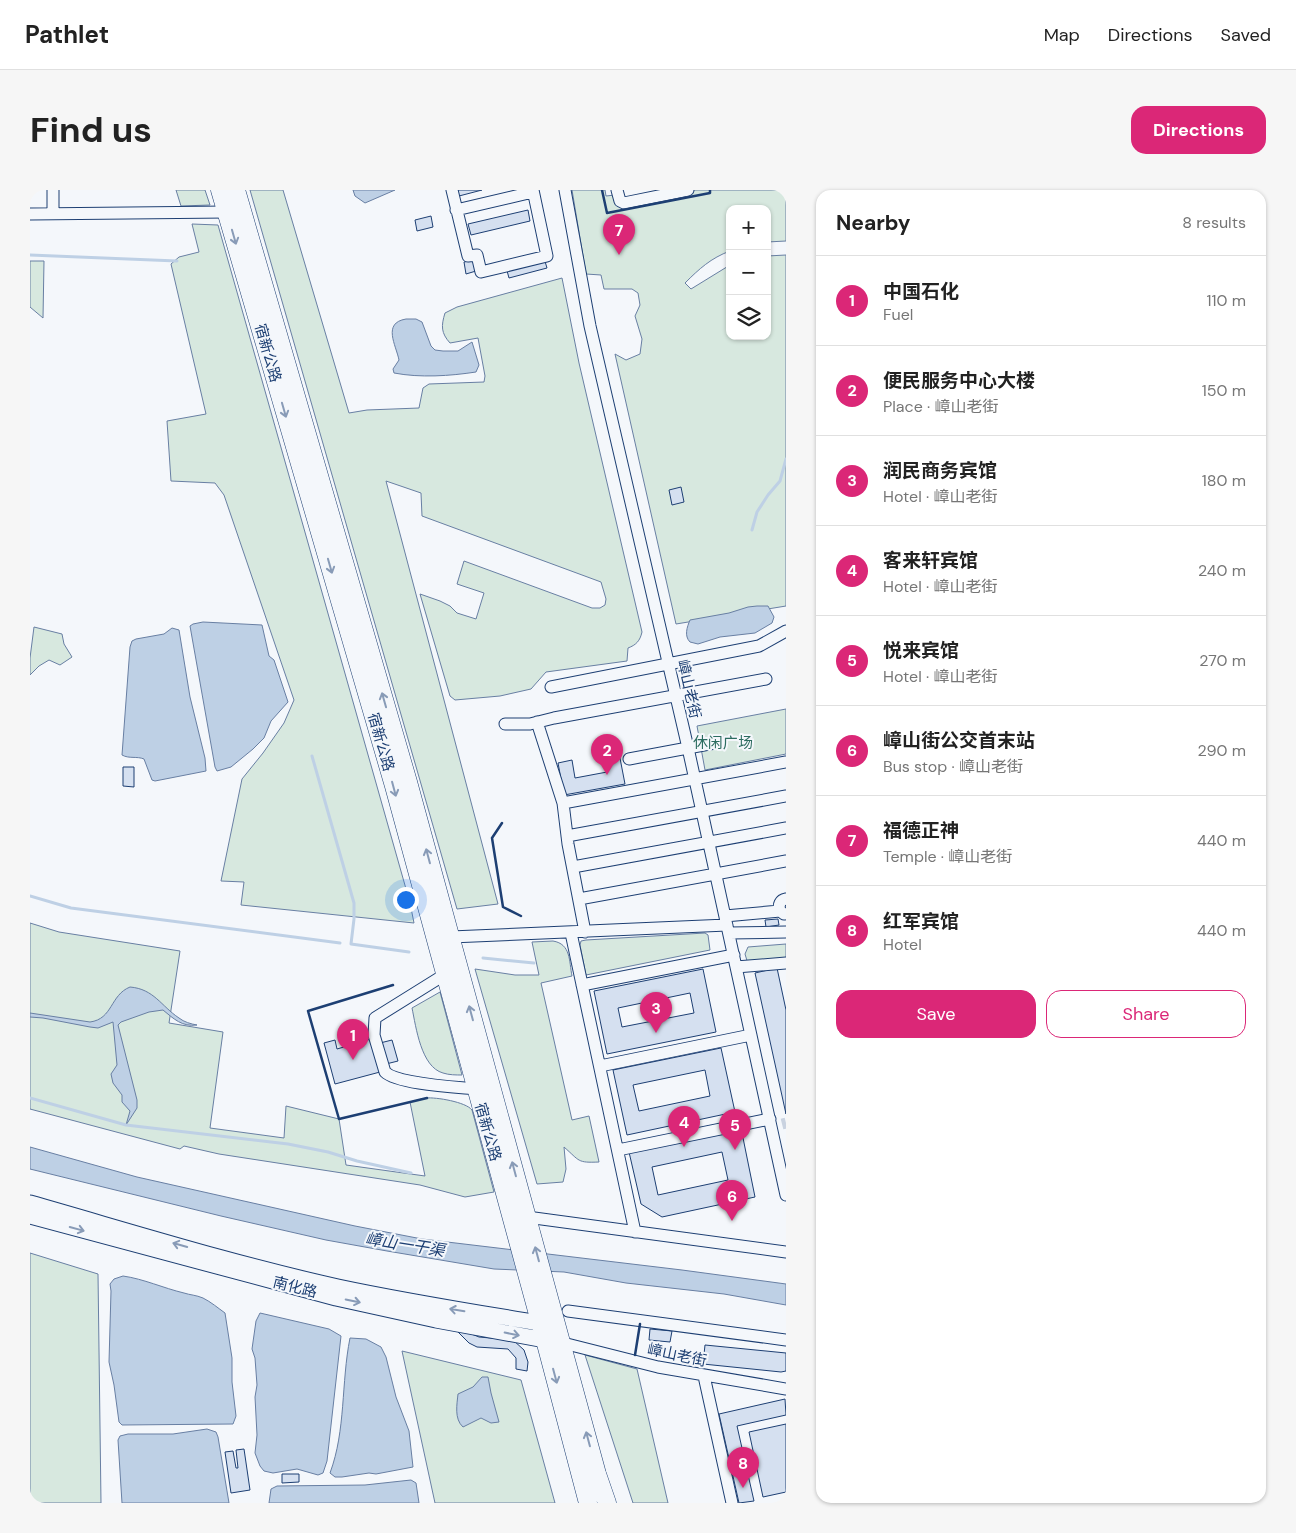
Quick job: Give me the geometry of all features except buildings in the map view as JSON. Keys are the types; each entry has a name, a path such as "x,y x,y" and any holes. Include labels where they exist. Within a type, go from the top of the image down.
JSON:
{"highway":[{"name":"宿新公路","path":"220,190 394,786 476,1089 520,1218"},
{"name":"宿新公路","path":"236,190 451,937 520,1218 589,1475"},
{"path":"578,1503 589,1475"},
{"path":"588,1503 589,1475"},
{"path":"589,1475 607,1503"},
{"path":"589,1475 613,1503"}],"main road":[{"name":"南化路","path":"30,1203 232,1260 336,1286 436,1307 549,1324"},
{"name":"南化路","path":"30,1216 336,1298 436,1320 554,1342"}],"street":[{"path":"53,190 53,213"},
{"path":"452,190 456,210 468,256 477,255 481,272 547,256 533,191 456,210"},
{"name":"嶂山老街","path":"565,190 590,326 676,695 751,1035 774,1123 786,1194"},
{"path":"617,190 620,201 624,202 688,190"},
{"path":"30,214 227,212"},
{"path":"550,686 759,646 786,631"},
{"path":"505,724 530,724 766,679"},
{"path":"537,722 562,803 585,932"},
{"path":"629,759 720,742"},
{"path":"562,803 786,762"},
{"path":"567,836 786,796"},
{"path":"573,867 786,828"},
{"path":"579,899 786,861"},
{"path":"451,937 727,925 783,913 780,903 786,899"},
{"path":"727,925 786,932"},
{"path":"571,933 635,1232"},
{"path":"582,985 734,955"},
{"path":"736,968 786,963"},
{"path":"444,975 375,1018 374,1035 385,1072 389,1076 402,1080 476,1089"},
{"path":"600,1066 751,1035"},
{"path":"618,1150 774,1123"},
{"path":"520,1218 786,1252"},
{"path":"568,1311 786,1340"},
{"name":"嶂山老街","path":"554,1342 658,1367 786,1389"},
{"path":"704,1376 732,1503"}],"green space":[{"path":"176,190 205,190 210,205 181,206"},
{"path":"250,190 283,190 349,413 367,410 419,408 423,388 429,384 484,382 485,376 478,338 450,343 443,329 445,313 457,307 562,278 579,363 642,632 637,642 628,648 627,661 546,672 531,689 500,696 455,700 450,696 420,594 450,606 457,613 476,619 484,593 457,584 464,561 592,608 600,608 605,605 606,599 601,582 422,516 421,493 386,481 498,904 457,909"},
{"path":"572,190 605,190 606,196 615,195 616,201 692,190 786,190 786,241 771,242 771,205 726,205 726,253 706,264 685,283 691,289 726,267 726,340 771,340 771,256 786,255 786,606 676,624 615,354 626,360 640,354 642,339 635,316 640,305 638,293 632,289 604,289 601,275 586,274"},
{"path":"192,224 218,225 410,903 414,923 241,905 244,882 221,881 242,779 284,723 294,700 224,495 215,483 171,481 167,421 206,414 171,264 179,257 199,252"},
{"path":"30,261 44,261 43,318 30,307"},
{"path":"34,627 62,634 64,644 72,657 60,665 49,660 30,675"},
{"name":"休闲广场","path":"786,709 786,754 705,770 697,726"},
{"path":"30,923 59,932 180,951 169,1023 223,1032 210,1128 284,1138 286,1106 339,1119 346,1165 425,1176 410,1102 426,1098 451,1101 469,1107 472,1110 494,1192 465,1197 420,1185 219,1154 184,1146 180,1149 30,1109"},
{"path":"705,933 708,935 710,950 586,975 580,945 581,941"},
{"path":"553,941 566,949 572,976 541,983 572,1120 589,1116 599,1162 579,1160 564,1147 566,1169 563,1182 537,1184 475,969 515,975 539,975 532,942"},
{"path":"786,944 786,961 748,964 745,954 748,947"},
{"path":"440,992 462,1075 445,1074 429,1063 418,1035 412,1008"},
{"path":"30,1253 98,1274 101,1503 30,1503"},
{"path":"402,1351 521,1380 555,1503 435,1503"},
{"path":"585,1355 637,1369 668,1503 633,1503"}],"water":[{"path":"353,190 395,190 365,203 355,196"},
{"path":"416,319 422,322 431,346 435,350 458,351 472,342 479,365 476,372 435,376 414,376 394,373 393,369 399,360 392,330 399,321"},
{"path":"757,606 768,606 774,617 772,623 755,633 720,637 698,644 688,640 687,631 690,620"},
{"path":"203,622 262,625 269,656 274,660 288,702 271,721 264,738 253,749 231,767 217,771 190,626"},
{"path":"172,628 179,630 190,697 205,758 206,771 155,781 152,780 144,759 122,755 130,647 132,641 136,639 164,634"},
{"path":"130,987 145,991 181,1019 197,1025 183,1024 163,1010 149,1012 121,1022 118,1025 137,1100 137,1108 126,1125 130,1111 122,1102 122,1095 113,1083 111,1074 117,1065 113,1022 98,1028 30,1017 30,1013 90,1022 98,1020 107,1012 119,995"},
{"name":"嶂山一干渠","path":"30,1147 137,1177 355,1226 422,1239 786,1284 786,1305 724,1294 626,1283 564,1272 494,1269 326,1240 30,1169"},
{"path":"123,1276 200,1297 225,1313 232,1358 232,1382 236,1416 233,1424 122,1425 119,1422 109,1362 110,1284 114,1279"},
{"path":"260,1313 329,1329 341,1336 327,1461 323,1473 318,1475 297,1469 273,1473 264,1471 255,1453 257,1435 255,1397 257,1385 255,1358 252,1349 256,1321"},
{"path":"350,1338 366,1339 381,1347 386,1357 396,1397 409,1431 413,1467 376,1474 369,1473 342,1477 335,1477 330,1473 339,1440"},
{"path":"482,1377 488,1377 499,1422 491,1423 481,1418 463,1427 457,1416 458,1394 473,1387"},
{"path":"207,1429 216,1432 218,1437 229,1503 122,1503 118,1440 120,1436 128,1434 173,1434"},
{"path":"411,1480 416,1483 419,1503 269,1503 271,1489 277,1486 365,1485"}],"waterway":[{"path":"30,255 177,261"},
{"path":"752,530 757,512 780,481 786,459"},
{"path":"312,756 354,903 351,944 409,952"},
{"path":"30,896 71,908 340,943"},
{"path":"483,958 534,963"},
{"path":"30,1098 126,1125 288,1144 411,1173"}],"tunnel":[{"path":"782,1124 786,1123"}],"wall":[{"path":"602,190 607,213 710,193 710,190"},
{"path":"502,823 492,838 503,907 521,916"},
{"path":"393,985 308,1011 339,1119 427,1098"},
{"path":"635,1355 640,1324"}],"place":[{"name":"福德正神","path":"619,255"},
{"name":"便民服务中心大楼","path":"607,775"},
{"name":"润民商务宾馆","path":"656,1033"},
{"name":"中国石化","path":"353,1060"},
{"name":"客来轩宾馆","path":"684,1147"},
{"name":"悦来宾馆","path":"735,1150"},
{"name":"嶂山街公交首末站","path":"732,1221"},
{"name":"红军宾馆","path":"743,1488"}]}
